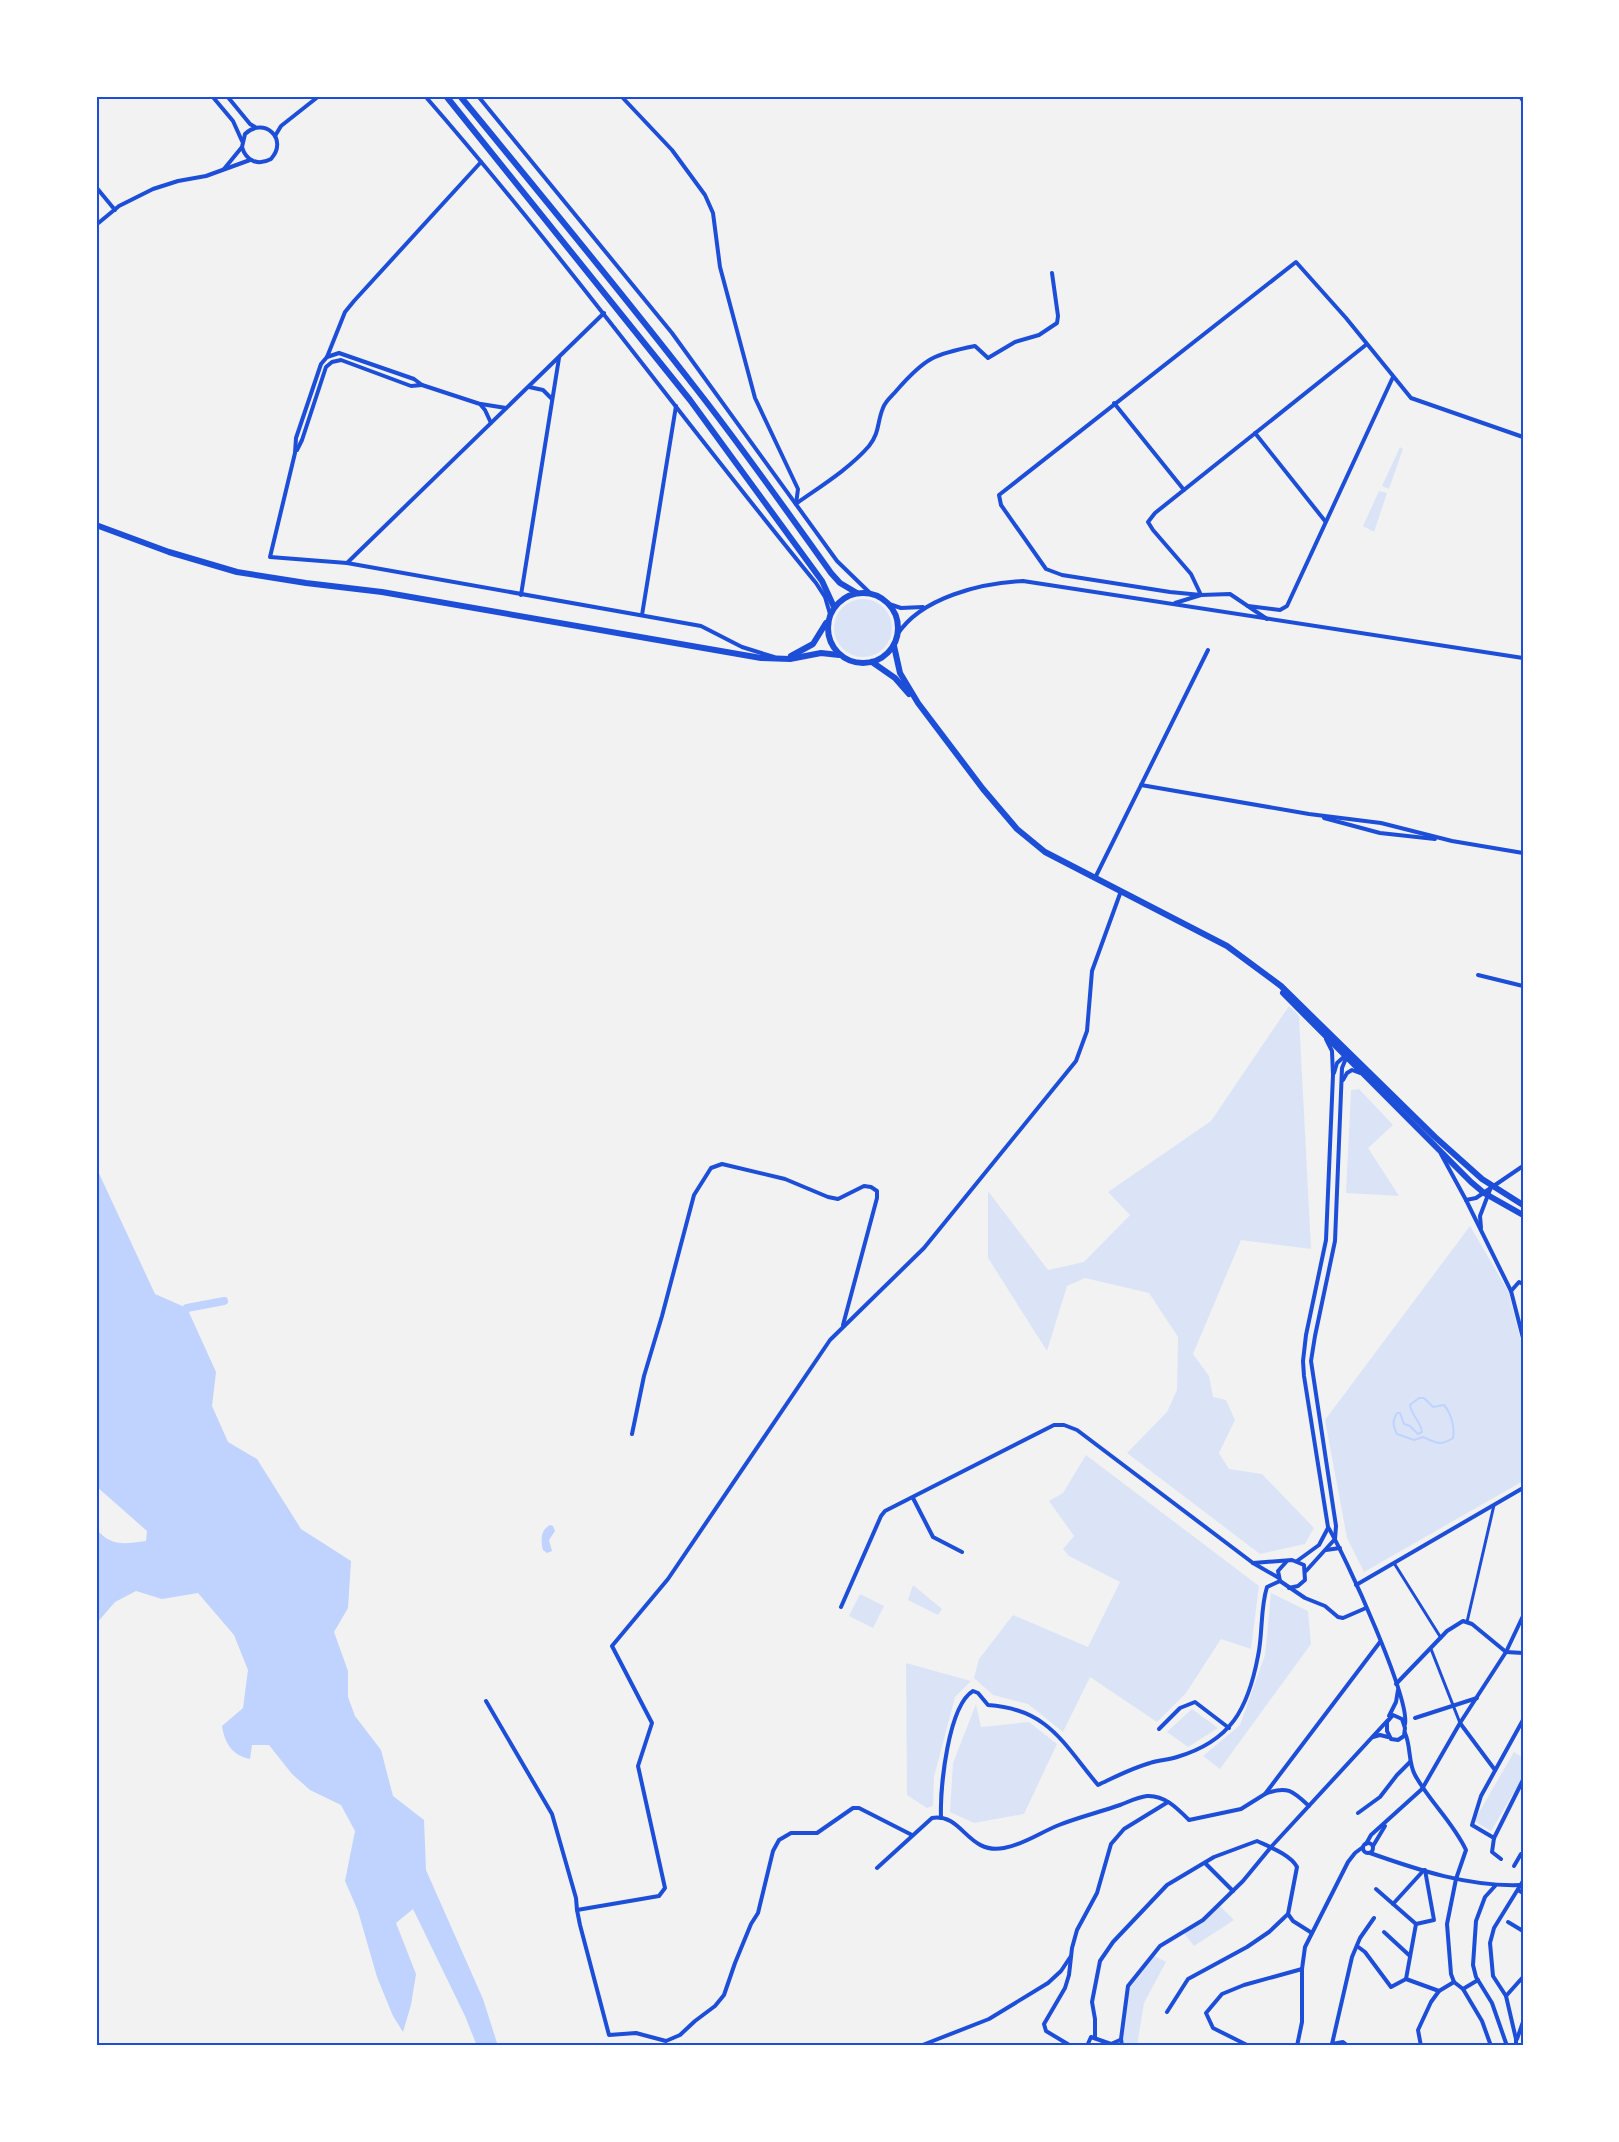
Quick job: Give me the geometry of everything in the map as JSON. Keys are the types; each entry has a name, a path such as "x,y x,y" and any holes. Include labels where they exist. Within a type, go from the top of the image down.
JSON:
{"highway":[{"path":"446,96 690,400 822,581 830,614 829,639 839,655"},
{"path":"460,96 595,260 695,387 768,483 831,573 840,583 857,593"},
{"path":"96,525 169,552 237,572 382,592 742,655 790,659 821,653 839,655 849,661 860,663 880,659 894,646"},
{"path":"778,658 796,655 813,644 830,614 844,598 857,593 870,593 881,597 895,614 898,624 894,646 900,673 918,703"},
{"path":"872,662 895,678 918,703 1017,830 1045,852 1227,946 1262,971 1281,986 1439,1151 1486,1194 1523,1215"},
{"path":"1262,971 1324,1034 1435,1137 1491,1186 1523,1205"}],"street":[{"path":"212,96 233,122 242,141 244,154 250,160 259,163 271,159 278,147 275,136 264,128 249,130 242,141"},
{"path":"226,96 256,128"},
{"path":"275,136 281,126 319,96"},
{"path":"425,96 604,313 816,583 825,597 830,614"},
{"path":"478,96 672,333 837,561 870,593"},
{"path":"621,96 672,150 705,195 713,213 720,267 755,398 798,489 796,504"},
{"path":"1520,96 1523,102"},
{"path":"223,171 242,147"},
{"path":"96,225 115,210 153,189 223,171 250,160"},
{"path":"481,162 345,312 327,357 321,364 296,438 295,453 270,557 347,563 701,626 742,647 778,658"},
{"path":"96,186 115,210"},
{"path":"1267,620 1230,594 1201,595 1170,592 1062,575 1046,569 1000,505 999,495 1296,262 1411,398 1523,437"},
{"path":"796,504 849,466 869,446 878,432 883,406 910,375 930,358 943,352 975,346 988,358 1015,342 1039,335 1057,323 1052,273"},
{"path":"347,563 604,313"},
{"path":"1201,595 1191,574 1148,522 1155,513 1367,344"},
{"path":"327,357 339,353 414,378 422,385 478,404 507,408"},
{"path":"521,594 559,357"},
{"path":"295,453 302,440 326,367 332,362 341,360 411,386 422,385"},
{"path":"1248,606 1280,610 1287,606 1393,377"},
{"path":"528,387 543,390 552,399"},
{"path":"1114,403 1184,490"},
{"path":"478,404 485,410 491,423"},
{"path":"642,615 676,405"},
{"path":"1255,433 1325,521"},
{"path":"889,604 910,608 927,606 987,585 1023,580 1267,620 1523,658"},
{"path":"1172,604 1201,595"},
{"path":"897,635 910,618 927,606"},
{"path":"1095,878 1208,650"},
{"path":"1141,785 1309,814 1381,823 1452,841 1523,854"},
{"path":"1309,814 1380,833 1452,841"},
{"path":"576,1910 659,1896 665,1888 638,1766 652,1723 612,1646 668,1580 830,1340 924,1248 1076,1061 1087,1031 1092,971 1121,891"},
{"path":"1478,975 1523,986"},
{"path":"1324,1034 1332,1051 1333,1075 1326,1240 1306,1335 1304,1376 1328,1527 1356,1584 1397,1687 1406,1719 1404,1724 1410,1762 1419,1781 1455,1828 1466,1850 1456,1879 1447,1924 1451,1974 1454,1982 1463,1989 1482,2021 1491,2046"},
{"path":"1333,1075 1337,1063 1347,1055"},
{"path":"1305,1571 1335,1539 1336,1526 1311,1361 1335,1241 1342,1068 1347,1055"},
{"path":"1343,1081 1347,1073 1352,1070 1363,1073"},
{"path":"1439,1151 1511,1291 1523,1338"},
{"path":"632,1434 644,1376 694,1195 711,1168 722,1164 785,1179 838,1199 864,1186 877,1191 842,1327"},
{"path":"1481,1230 1480,1216 1486,1194 1491,1186 1523,1166"},
{"path":"1466,1200 1486,1194"},
{"path":"1511,1291 1519,1282 1523,1284"},
{"path":"841,1606 885,1511 1046,1428 1064,1425 1077,1431 1252,1563 1305,1598 1343,1618 1366,1608"},
{"path":"1356,1584 1523,1488"},
{"path":"916,1496 913,1498 933,1537 962,1552"},
{"path":"1467,1622 1494,1505"},
{"path":"1296,1561 1319,1545 1328,1527"},
{"path":"1325,1550 1340,1548"},
{"path":"1279,1580 1280,1566 1287,1561"},
{"path":"1252,1563 1296,1561 1304,1565 1306,1575 1302,1584 1289,1588"},
{"path":"1394,1563 1441,1638"},
{"path":"940,1817 941,1783 948,1746 956,1719 968,1694 973,1691 978,1693 988,1705 1019,1710 1035,1716 1048,1725 1098,1785 1135,1767 1188,1754 1222,1735 1236,1719 1243,1704 1258,1656 1264,1597 1267,1587 1279,1580"},
{"path":"1297,2046 1302,2022 1302,1969 1305,1947 1348,1862 1371,1835 1425,1790 1460,1723 1506,1652 1523,1616"},
{"path":"1391,1739 1386,1728 1396,1702 1397,1687 1447,1631 1463,1621 1467,1622 1506,1652 1523,1653"},
{"path":"1264,1794 1380,1641"},
{"path":"1431,1649 1460,1723 1495,1770"},
{"path":"1415,1718 1477,1698"},
{"path":"486,1701 552,1814 576,1898 576,1910 609,2035 636,2033 666,2041 680,2035 715,2006 724,1995 751,1924 758,1913 773,1851 779,1840 791,1833 817,1833 853,1808 859,1808 912,1835"},
{"path":"1159,1729 1180,1708 1195,1702 1229,1728"},
{"path":"1122,2046 1128,1986 1160,1946 1203,1920 1233,1891 1388,1719 1398,1716 1404,1724"},
{"path":"1494,1838 1472,1825 1481,1796 1523,1720"},
{"path":"1372,1737 1380,1735 1398,1740 1405,1733"},
{"path":"1358,1813 1380,1797 1410,1762"},
{"path":"1502,1859 1492,1852 1494,1838 1523,1780"},
{"path":"877,1868 927,1821 940,1817 956,1825 976,1844 1002,1849 1059,1825 1146,1796 1168,1802 1190,1820 1241,1809 1264,1794 1275,1790 1286,1789 1294,1792 1309,1806"},
{"path":"1071,2046 1049,2033 1044,2027 1048,2015 1065,1988 1077,1930 1091,1907 1102,1877 1108,1851 1124,1829 1168,1802"},
{"path":"1370,1853 1389,1821"},
{"path":"1095,2038 1092,2002 1100,1961 1113,1942 1167,1885 1214,1857 1257,1841 1271,1847 1295,1863 1297,1867 1288,1914 1269,1932 1247,1947 1188,1979 1167,2012"},
{"path":"1364,1845 1369,1843 1388,1859"},
{"path":"1364,1845 1365,1852 1456,1879 1495,1886 1522,1883"},
{"path":"1514,1866 1521,1854"},
{"path":"1205,1863 1233,1891"},
{"path":"1393,1904 1425,1870"},
{"path":"1416,1924 1434,1920 1425,1870"},
{"path":"1516,2046 1506,1996 1492,1976 1490,1943 1494,1928 1522,1883"},
{"path":"1495,1886 1485,1897 1476,1921 1473,1965 1478,1980 1492,2003 1507,2046"},
{"path":"1376,1889 1416,1924"},
{"path":"1518,1890 1523,1893"},
{"path":"1288,1914 1293,1921 1312,1933"},
{"path":"1348,2046 1343,2042 1331,2045 1352,1957 1374,1918"},
{"path":"1508,1922 1523,1931"},
{"path":"1406,1979 1416,1924"},
{"path":"1384,1932 1410,1957"},
{"path":"1357,1947 1365,1952 1391,1987 1406,1979 1439,1991"},
{"path":"920,2046 989,2019 1048,1983 1061,1971 1071,1956"},
{"path":"1249,2046 1213,2028 1206,2013 1222,1994 1253,1982 1302,1969"},
{"path":"1506,1996 1523,1977"},
{"path":"1463,1989 1478,1980"},
{"path":"1421,2046 1418,2030 1431,2002 1439,1991 1454,1982"},
{"path":"1516,2039 1523,2022"},
{"path":"1087,2046 1090,2038 1111,2044 1121,2039"}],"shaded area":[{"path":"1400,447 1403,449 1389,489 1382,486"},
{"path":"1379,491 1387,493 1374,532 1363,526"},
{"path":"863,599 879,604 887,612 892,628 887,644 879,652 863,657 847,652 839,644 834,628 839,612 847,604"},
{"path":"1289,1006 1299,1016 1311,1249 1241,1240 1193,1354 1209,1376 1213,1397 1226,1400 1235,1420 1219,1453 1229,1469 1262,1474 1314,1528 1305,1544 1260,1554 1127,1453 1167,1412 1177,1390 1178,1337 1149,1293 1085,1278 1067,1286 1047,1351 988,1258 988,1191 1048,1270 1084,1262 1130,1215 1108,1192 1211,1121"},
{"path":"1359,1089 1393,1125 1368,1148 1399,1196 1346,1193 1351,1090"},
{"path":"1470,1226 1508,1291 1523,1349 1523,1481 1364,1572 1347,1538 1325,1420"},
{"path":"1086,1455 1259,1586 1251,1649 1221,1639 1186,1693 1157,1722 1090,1677 1063,1732 1028,1704 993,1695 974,1678 979,1659 1013,1615 1088,1647 1120,1582 1069,1556 1063,1549 1074,1536 1049,1501 1063,1493"},
{"path":"913,1585 942,1609 938,1615 908,1600"},
{"path":"1271,1593 1308,1611 1311,1644 1220,1769 1203,1756 1240,1725 1265,1655"},
{"path":"860,1594 884,1606 873,1628 849,1616"},
{"path":"906,1663 971,1681 955,1697 934,1777 933,1806 927,1808 907,1795"},
{"path":"976,1704 981,1727 1029,1722 1057,1744 1024,1814 974,1823 950,1812 953,1763"},
{"path":"1192,1709 1218,1728 1188,1747 1167,1732"},
{"path":"1514,1752 1523,1758 1523,1777 1491,1831 1474,1821"},
{"path":"1219,1905 1234,1920 1194,1946 1183,1932 1203,1920"},
{"path":"1153,1955 1166,1962 1144,2003 1137,2046 1122,2046 1128,1986"}],"water":[{"path":"96,1167 155,1294 187,1308 216,1372 212,1406 228,1442 257,1459 301,1529 351,1561 348,1608 334,1632 348,1671 348,1697 355,1716 381,1750 393,1796 424,1820 426,1870 483,1999 498,2046 477,2046 465,2016 413,1909 396,1923 416,1974 411,2005 403,2032 393,2016 377,1977 358,1911 345,1881 355,1831 341,1805 310,1790 292,1774 269,1745 252,1745 250,1759 238,1755 230,1748 222,1726 243,1708 248,1670 234,1635 198,1593 162,1599 136,1591 115,1602 96,1624 96,1529 107,1539 119,1543 146,1541 147,1531 96,1486"},
{"path":"550,1525 555,1531 549,1540 552,1551 547,1553 543,1550 542,1536 544,1530"}],"waterway":[{"path":"187,1308 224,1301"},
{"path":"1419,1398 1424,1398 1433,1407 1444,1405 1452,1420 1453,1438 1438,1443 1423,1437 1414,1440 1397,1434 1394,1424 1397,1413 1400,1413 1404,1424 1410,1426 1418,1434 1422,1432 1410,1405 1419,1398"}]}
